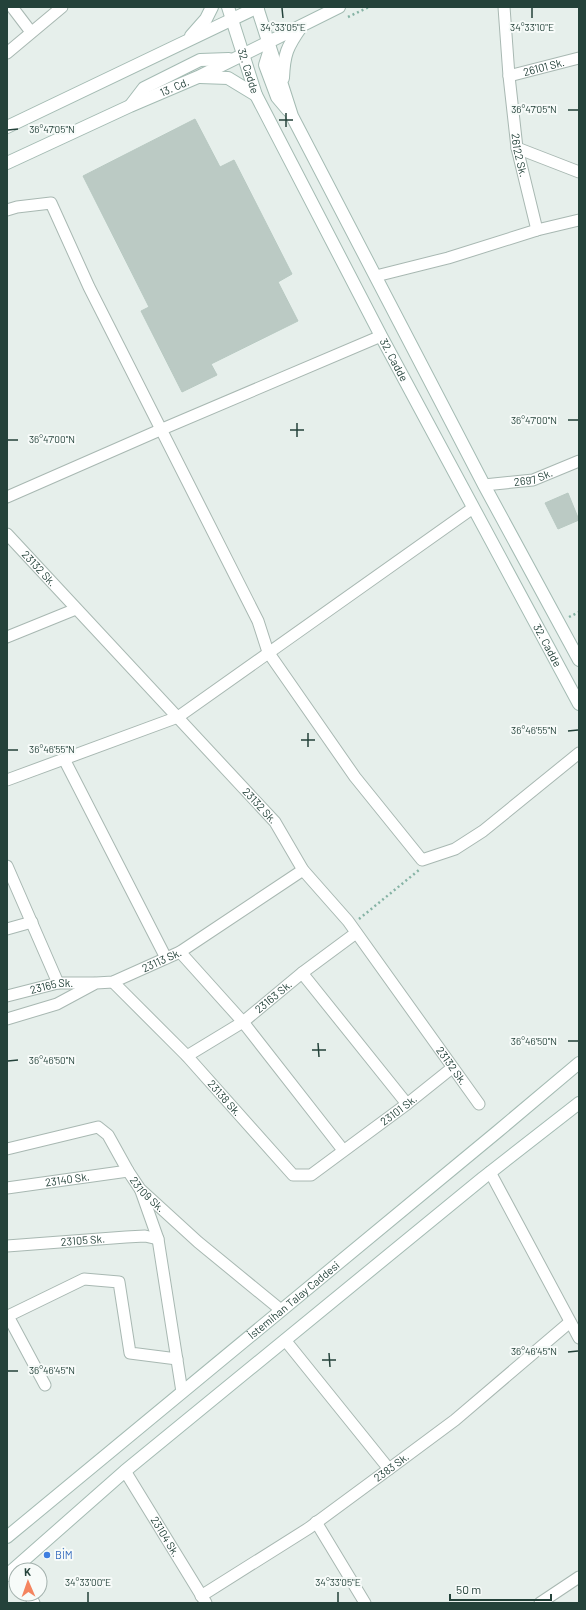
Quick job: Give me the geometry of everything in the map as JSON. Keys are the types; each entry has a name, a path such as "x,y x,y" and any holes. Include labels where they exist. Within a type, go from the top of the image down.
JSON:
{"main road":[{"path":"188,40 206,19 212,7"},
{"path":"7,127 188,40 230,11 257,7"},
{"name":"32. Cadde","path":"257,7 283,84 292,116 484,485 579,660"},
{"name":"13. Cd.","path":"7,163 130,106 198,77 238,57 269,46 302,26 339,7"},
{"name":"32. Cadde","path":"230,11 238,57 256,95 381,336 579,704"},
{"path":"283,84 284,60 289,44 302,26"},
{"path":"269,46 265,65 277,96 292,116"},
{"path":"130,106 144,88 200,60 238,57"},
{"path":"198,77 228,78 256,95"},
{"name":"İstemihan Talay Caddesi","path":"7,1537 579,1063"},
{"path":"24,1562 125,1471 490,1172 579,1103"}],"street":[{"path":"12,7 31,32"},
{"path":"7,53 62,7"},
{"name":"26122 Sk.","path":"504,7 509,76 517,148 537,230"},
{"name":"26101 Sk.","path":"509,76 579,58"},
{"path":"517,148 579,172"},
{"path":"7,210 17,207 50,203 89,287 160,430 258,621 268,652 355,777 422,860 454,849 483,832 579,753"},
{"path":"376,276 448,258 537,230 579,220"},
{"path":"7,497 381,336"},
{"name":"2697 Sk.","path":"484,485 533,480 579,461"},
{"path":"7,780 178,716 473,508"},
{"name":"23132 Sk.","path":"7,534 76,610 178,716 275,822 303,870 354,929 479,1104"},
{"path":"7,637 76,610"},
{"path":"64,759 166,958"},
{"path":"7,866 58,983"},
{"name":"23113 Sk.","path":"7,1019 57,1004 96,983 113,982 180,952 303,870"},
{"path":"7,930 32,922"},
{"name":"23163 Sk.","path":"187,1056 243,1022 354,929"},
{"path":"180,952 243,1022 343,1150"},
{"path":"302,973 407,1104"},
{"name":"23138 Sk.","path":"113,982 187,1056 293,1175 311,1175 343,1150"},
{"name":"23165 Sk.","path":"7,996 58,983 96,983"},
{"name":"23101 Sk.","path":"343,1150 407,1104 452,1068"},
{"name":"23109 Sk.","path":"7,1150 98,1127 108,1135 128,1172 140,1188 198,1242 281,1310"},
{"name":"23140 Sk.","path":"7,1188 128,1172"},
{"path":"490,1172 579,1338"},
{"path":"140,1188 158,1239 182,1392"},
{"name":"23105 Sk.","path":"7,1246 145,1236 158,1239"},
{"path":"45,1385 8,1316 84,1279 119,1282 130,1353 177,1359"},
{"name":"2383 Sk.","path":"204,1600 316,1522 455,1420 570,1322"},
{"path":"285,1340 389,1469"},
{"name":"23104 Sk.","path":"125,1471 204,1600"},
{"path":"316,1522 365,1603"},
{"path":"540,1603 579,1577"}],"path":[{"path":"354,929 422,868"}],"building":[{"path":"195,119 220,167 234,160 292,274 278,282 298,321 211,364 217,375 182,392 141,311 149,307 83,176"},
{"path":"568,493 579,520 558,529 545,503"}],"place":[{"name":"BİM","path":"47,1555"}]}
